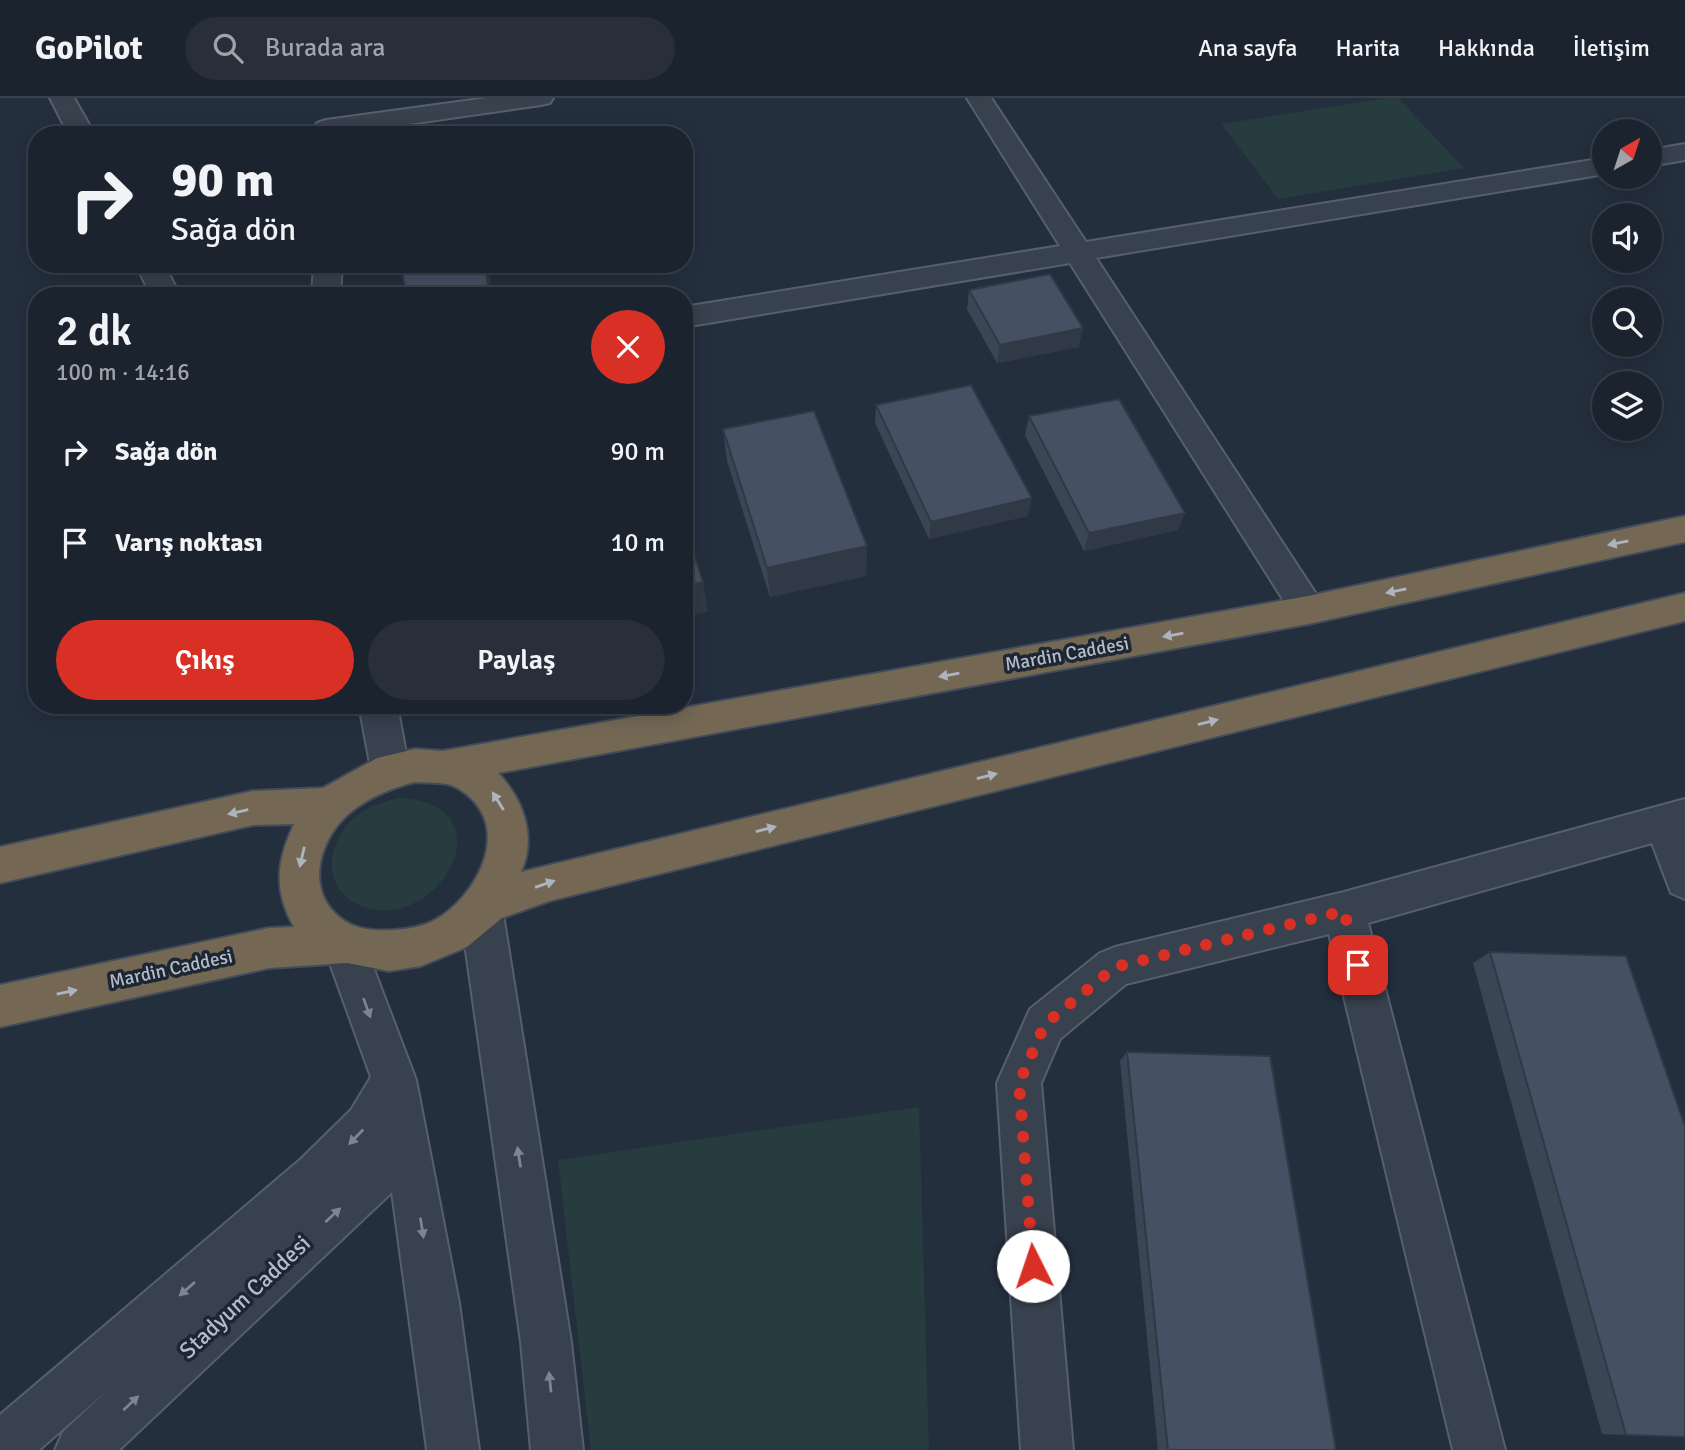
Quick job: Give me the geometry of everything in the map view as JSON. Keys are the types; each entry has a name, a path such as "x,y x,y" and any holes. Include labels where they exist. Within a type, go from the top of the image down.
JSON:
{"highway":[{"name":"Mardin Caddesi","path":"344,944 321,929 305,908 298,882 300,855 312,828 330,805 358,783 390,769 419,764 446,766 1307,610 1685,529"},
{"name":"Mardin Caddesi","path":"481,908 549,882 1685,607"},
{"name":"Mardin Caddesi","path":"0,1006 270,948 344,944 377,952 416,948 452,933 481,908 499,884 508,858 510,832 504,808 490,789 471,775 446,766"},
{"path":"0,865 253,808 330,805"}],"street":[{"path":"62,98 77,126"},
{"path":"325,124 541,98"},
{"path":"979,98 1307,610"},
{"path":"1662,156 1685,152"},
{"path":"693,316 1592,168"},
{"path":"380,714 390,769"},
{"path":"1046,1450 1019,1083 1045,1024 1115,967 1344,911 1675,819 1685,880"},
{"path":"481,908 547,1342 557,1450"},
{"path":"1344,911 1479,1450"},
{"path":"344,944 394,1080 408,1145 434,1303 453,1450"},
{"path":"0,1449 318,1177 367,1126 394,1080"},
{"name":"Stadyum Caddesi","path":"81,1450 408,1145"}],"green space":[{"path":"1398,98 1464,168 1278,199 1221,124"},
{"path":"398,798 432,805 451,820 457,841 452,864 438,885 418,902 392,910 364,907 349,900 339,890 332,864 334,850 339,837 359,814"},
{"path":"919,1107 929,1450 591,1450 558,1160"}],"building":[{"path":"402,273 486,273 489,287 405,287"},
{"path":"1050,274 1083,328 1000,345 969,290"},
{"path":"971,385 1032,498 931,522 876,405"},
{"path":"1119,399 1185,513 1089,533 1029,416"},
{"path":"814,411 867,546 767,568 723,429"},
{"path":"693,550 703,582 693,585"},
{"path":"1490,952 1626,956 1685,1126 1685,1437 1626,1435"},
{"path":"1127,1052 1270,1056 1336,1450 1168,1450"}],"route":[{"path":"1033,1266 1019,1083 1045,1024 1115,967 1344,911 1358,965"}]}
